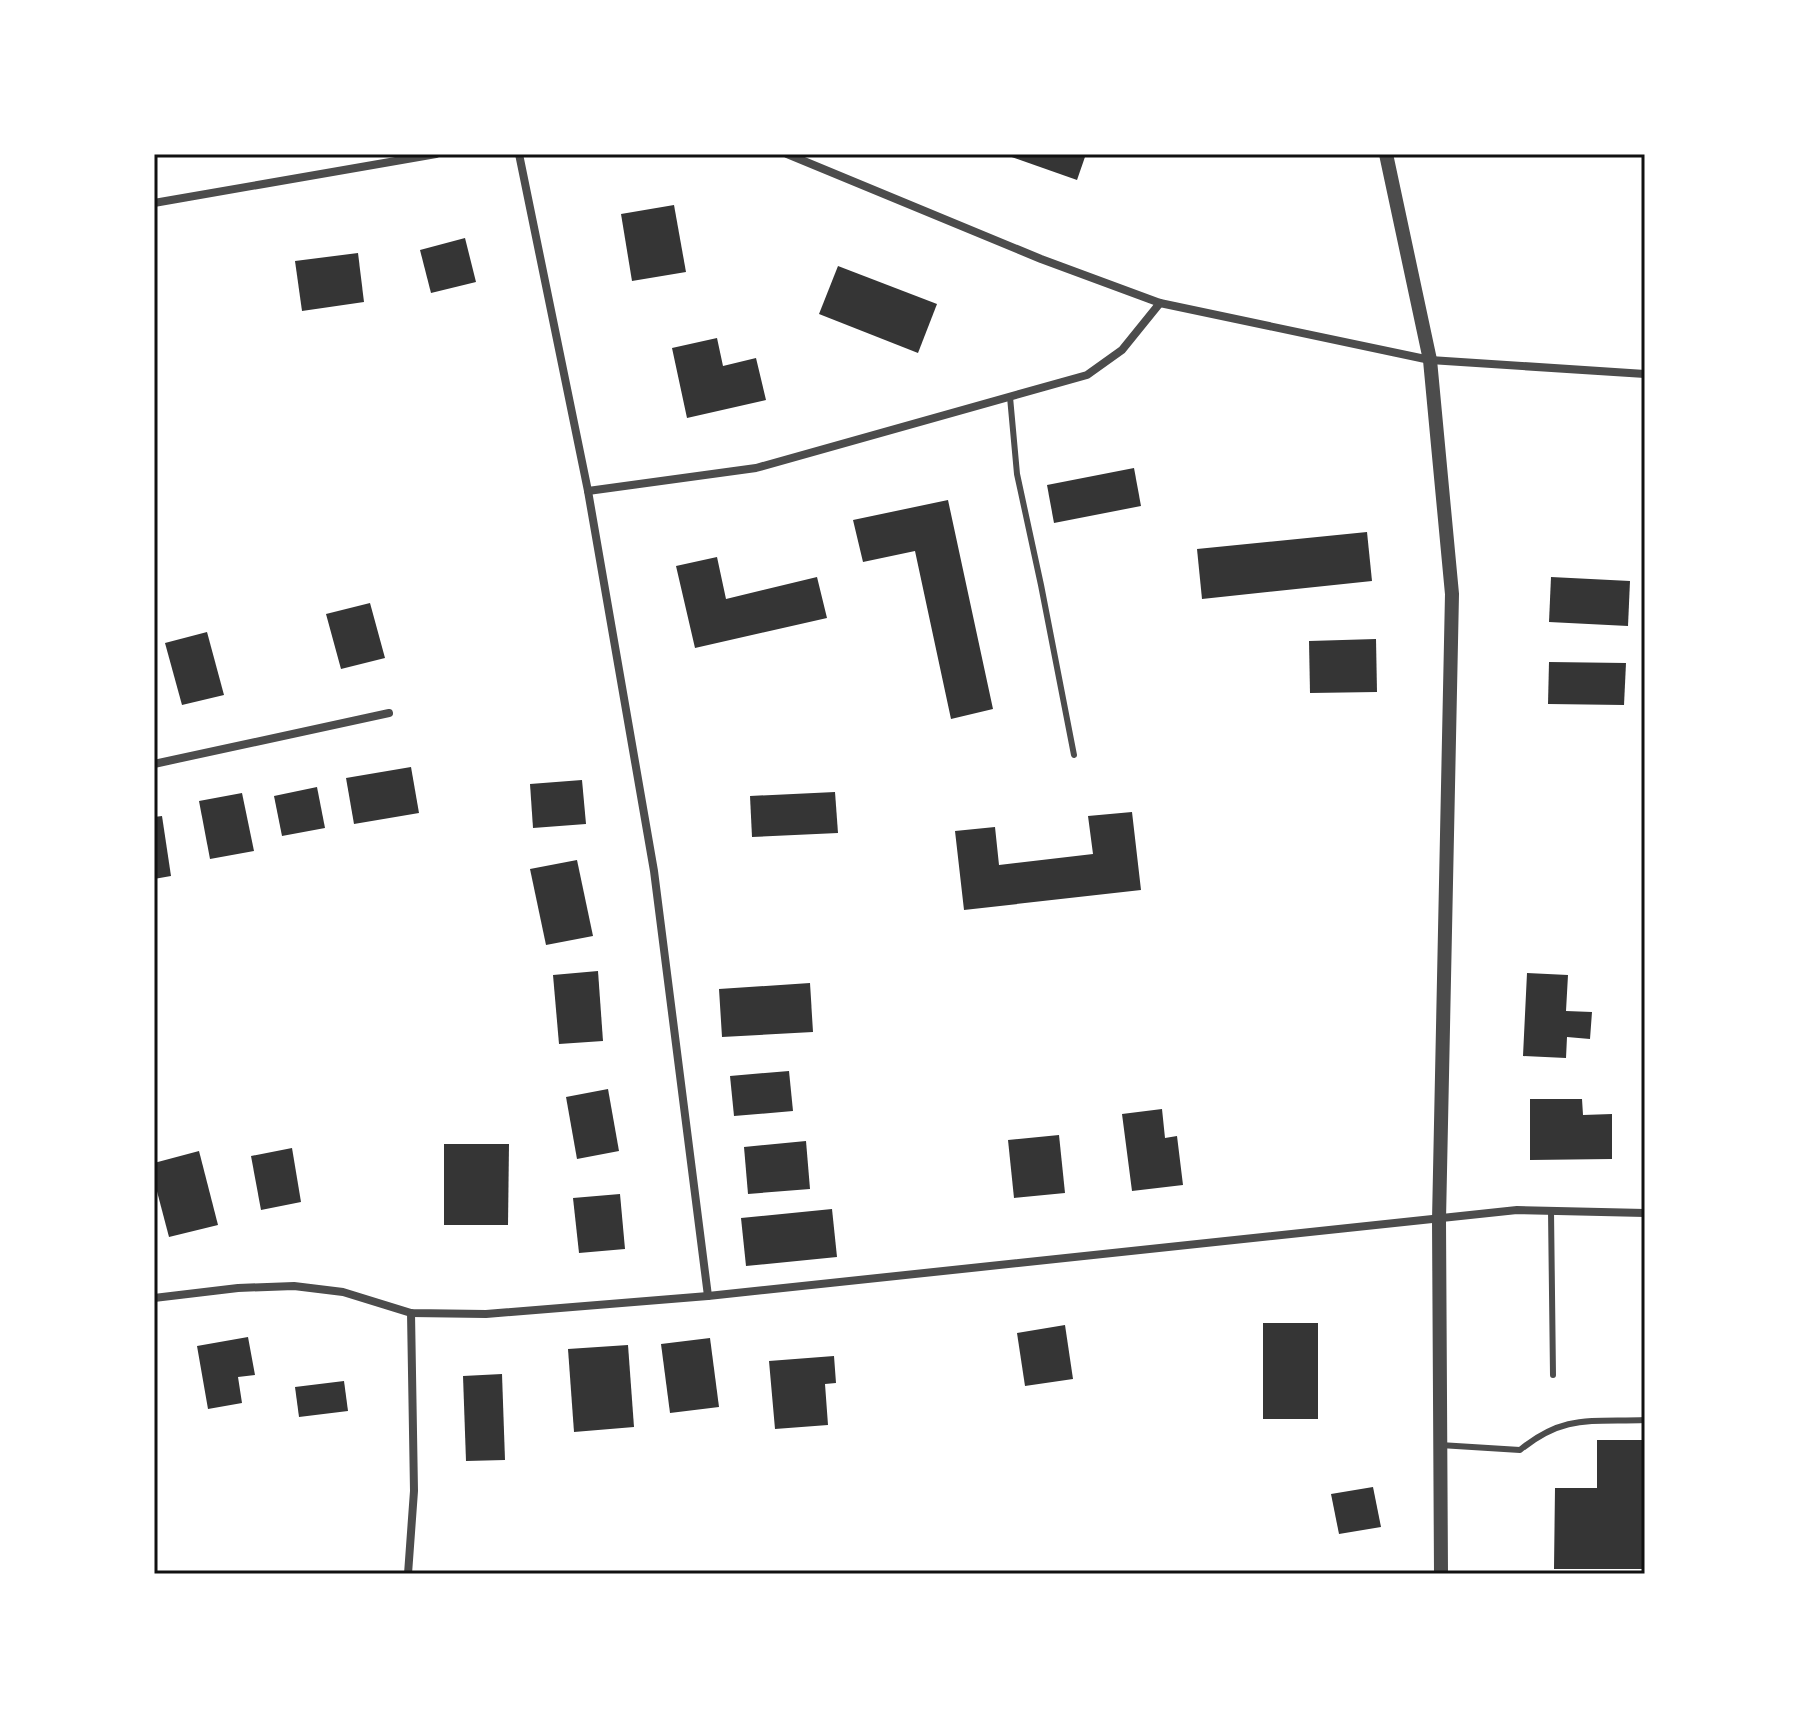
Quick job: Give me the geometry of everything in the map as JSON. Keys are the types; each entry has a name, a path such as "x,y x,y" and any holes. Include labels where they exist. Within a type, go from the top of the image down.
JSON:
{"street":[{"path":"154,203 436,154"},
{"path":"519,154 588,491 654,871 708,1296"},
{"path":"787,154 1041,259 1160,303 1430,360 1645,374"},
{"path":"1386,154 1430,360 1452,594 1439,1220 1441,1574"},
{"path":"588,491 756,468 1087,375 1122,350 1160,303"},
{"path":"154,764 389,713"},
{"path":"154,1298 238,1288 294,1286 343,1292 411,1313 486,1314 708,1296 1517,1210 1645,1213"},
{"path":"408,1574 414,1491 411,1313"}],"lane":[{"path":"1010,397 1017,474 1074,755"},
{"path":"1551,1211 1553,1375"},
{"path":"1440,1445 1520,1450 1542,1432 1573,1422 1645,1420"}],"building":[{"path":"1003,154 1086,154 1077,180"},
{"path":"674,205 686,272 632,281 621,214"},
{"path":"465,238 476,282 431,293 420,250"},
{"path":"358,253 364,302 302,311 295,261"},
{"path":"838,266 937,304 918,353 819,314"},
{"path":"717,338 723,366 756,358 766,400 687,418 672,348"},
{"path":"1134,468 1141,506 1054,523 1047,485"},
{"path":"948,500 993,709 951,719 915,551 863,562 853,520"},
{"path":"1367,532 1372,581 1202,599 1197,549"},
{"path":"717,557 726,599 817,577 827,618 695,648 676,566"},
{"path":"1551,577 1630,581 1628,626 1549,622"},
{"path":"370,603 385,658 341,669 326,614"},
{"path":"207,632 224,695 182,705 165,643"},
{"path":"1376,639 1377,692 1310,693 1309,641"},
{"path":"1549,662 1626,663 1624,705 1548,704"},
{"path":"411,767 419,813 354,824 346,778"},
{"path":"582,780 586,824 533,828 530,784"},
{"path":"317,787 325,828 282,836 274,796"},
{"path":"835,792 838,833 752,837 750,796"},
{"path":"242,793 254,851 210,859 199,801"},
{"path":"1132,812 1141,890 964,910 955,831 995,827 999,865 1093,854 1088,816"},
{"path":"162,816 171,876 154,879 154,817"},
{"path":"577,860 593,936 546,945 530,869"},
{"path":"598,971 603,1041 559,1044 553,975"},
{"path":"1527,973 1568,975 1566,1011 1592,1012 1590,1039 1567,1037 1566,1058 1523,1056"},
{"path":"810,983 813,1032 722,1037 719,989"},
{"path":"789,1071 793,1111 734,1116 730,1076"},
{"path":"608,1089 619,1151 577,1159 566,1097"},
{"path":"1530,1099 1582,1099 1583,1115 1612,1114 1612,1159 1530,1160"},
{"path":"1162,1109 1165,1138 1177,1136 1183,1185 1132,1191 1122,1114"},
{"path":"1059,1135 1065,1193 1014,1198 1008,1140"},
{"path":"806,1141 810,1189 748,1194 744,1147"},
{"path":"444,1144 509,1144 508,1225 444,1225"},
{"path":"292,1148 301,1202 261,1210 251,1156"},
{"path":"199,1151 218,1225 169,1237 154,1180 154,1163"},
{"path":"620,1194 625,1249 579,1253 573,1198"},
{"path":"832,1209 837,1257 746,1266 741,1218"},
{"path":"1263,1323 1318,1323 1318,1419 1263,1419"},
{"path":"1065,1325 1073,1379 1025,1386 1017,1333"},
{"path":"248,1337 255,1375 238,1377 242,1403 208,1409 197,1346"},
{"path":"710,1338 719,1407 670,1413 661,1344"},
{"path":"628,1345 634,1427 574,1432 568,1349"},
{"path":"834,1356 836,1383 825,1384 828,1425 775,1429 769,1361"},
{"path":"502,1374 505,1460 466,1461 463,1376"},
{"path":"344,1381 348,1411 299,1417 295,1387"},
{"path":"1597,1440 1645,1440 1645,1569 1554,1569 1555,1488 1597,1488"},
{"path":"1373,1487 1381,1527 1339,1534 1331,1494"}]}
